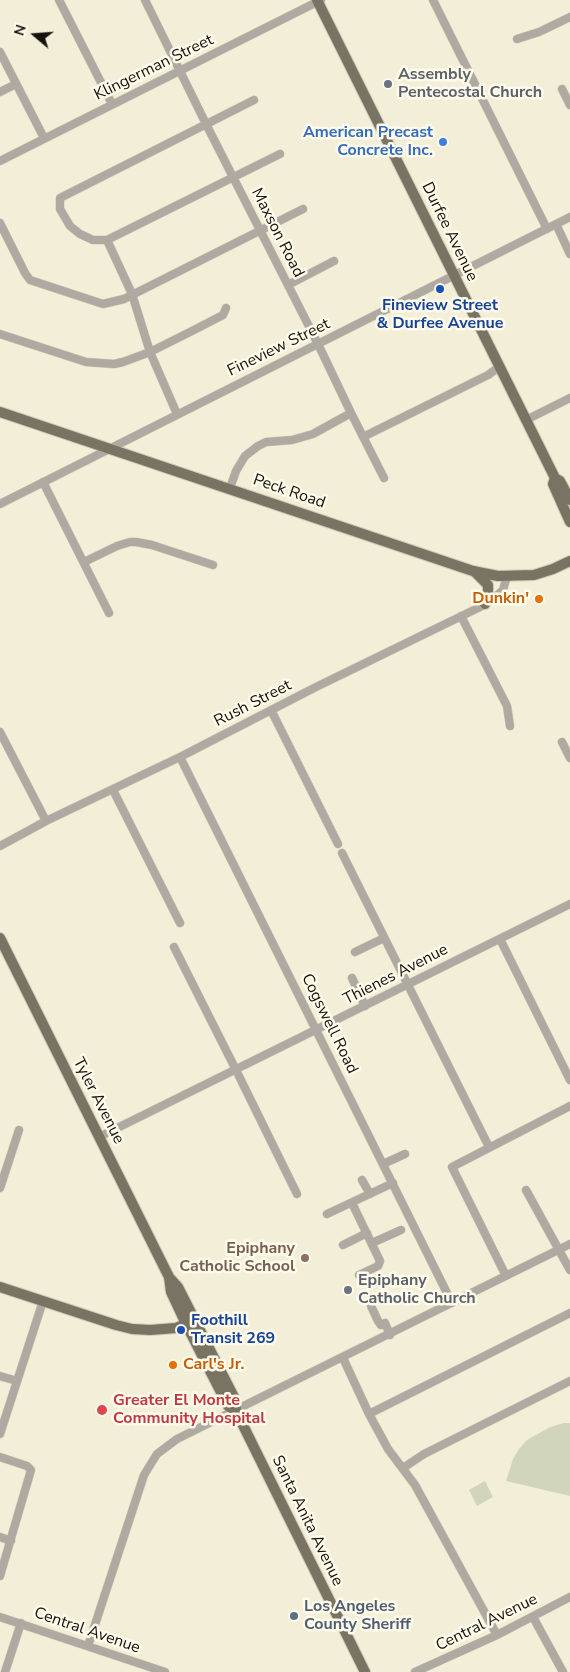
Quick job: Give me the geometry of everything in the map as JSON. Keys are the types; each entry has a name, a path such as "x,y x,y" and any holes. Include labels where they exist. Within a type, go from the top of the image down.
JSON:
{"main road":[{"name":"Durfee Avenue","path":"318,1 526,420 554,478 553,484 570,522"},
{"name":"Peck Road","path":"0,412 473,571 498,576 536,574 553,570 570,561"},
{"name":"Durfee Avenue","path":"554,478 560,480 570,500"},
{"path":"473,571 488,585 488,596 485,604"},
{"name":"Tyler Avenue","path":"0,938 169,1277 171,1292 190,1323"},
{"path":"0,1287 132,1329 176,1328 190,1323"},
{"name":"Santa Anita Avenue","path":"190,1323 228,1406 236,1411 365,1672"}],"street":[{"path":"60,0 112,104"},
{"name":"Maxson Road","path":"145,0 384,478"},
{"path":"433,0 547,229"},
{"name":"Klingerman Street","path":"0,161 318,1"},
{"path":"517,39 539,32 570,17"},
{"path":"0,52 44,138"},
{"path":"0,92 16,84"},
{"path":"562,89 570,105"},
{"path":"254,100 60,198 60,209 70,226 80,234 93,240 107,240 280,154"},
{"path":"0,223 24,273 30,280 103,304 116,302 303,208"},
{"name":"Fineview Street","path":"0,504 570,217"},
{"path":"556,224 570,254"},
{"path":"107,240 132,294 150,352 177,414"},
{"path":"288,285 334,261"},
{"path":"0,334 95,364 123,362 150,352 222,315 226,308"},
{"path":"363,437 488,375 499,367"},
{"path":"526,420 570,398"},
{"path":"230,488 241,462 245,456 258,446 266,442 292,440 313,434 350,413"},
{"path":"43,482 109,613"},
{"path":"84,562 117,546 136,542 152,545 213,565"},
{"name":"Rush Street","path":"0,846 46,821 180,757 485,604 503,590 507,576"},
{"path":"461,616 507,706 510,726"},
{"path":"271,710 338,844"},
{"path":"0,732 46,821"},
{"path":"562,742 570,758"},
{"name":"Cogswell Road","path":"180,757 452,1303"},
{"path":"113,790 180,923"},
{"path":"342,852 489,1147"},
{"name":"Thienes Avenue","path":"99,1137 570,904"},
{"path":"354,952 384,938"},
{"path":"500,939 570,1080"},
{"path":"174,947 297,1194"},
{"path":"352,978 365,1006"},
{"path":"506,1276 452,1167 570,1106"},
{"path":"0,1188 19,1130"},
{"path":"383,1164 405,1154"},
{"path":"362,1180 370,1194"},
{"path":"328,1214 393,1183"},
{"path":"526,1190 570,1270"},
{"path":"352,1203 380,1261 378,1266 359,1275"},
{"path":"372,1243 401,1230"},
{"path":"342,1245 367,1233"},
{"path":"88,1646 144,1475 157,1454 177,1438 236,1411 570,1244"},
{"path":"0,1434 43,1301"},
{"path":"371,1306 378,1321 381,1325 385,1323 390,1334"},
{"path":"369,1414 570,1314"},
{"path":"343,1358 369,1414 388,1449 415,1485 497,1635"},
{"path":"0,1376 17,1381"},
{"path":"402,1468 424,1454 570,1381"},
{"path":"0,1457 27,1466 30,1470 0,1576"},
{"path":"0,1537 11,1540"},
{"name":"Central Avenue","path":"415,1672 497,1635 570,1597"},
{"name":"Central Avenue","path":"0,1617 165,1672"},
{"path":"533,1617 562,1672"},
{"path":"5,1672 20,1624"}],"green space":[{"path":"570,1423 570,1496 506,1481 513,1459 527,1440 550,1427"},
{"path":"485,1481 493,1497 477,1506 469,1490"}],"place":[{"name":"Assembly Pentecostal Church","path":"388,84"},
{"name":"American Precast Concrete Inc.","path":"443,142"},
{"name":"Fineview Street & Durfee Avenue","path":"440,289"},
{"name":"Dunkin'","path":"539,599"},
{"name":"Epiphany Catholic School","path":"305,1258"},
{"name":"Epiphany Catholic Church","path":"348,1290"},
{"name":"Foothill Transit 269","path":"181,1330"},
{"name":"Carl's Jr.","path":"173,1365"},
{"name":"Greater El Monte Community Hospital","path":"102,1410"},
{"name":"Los Angeles County Sheriff","path":"294,1616"}]}
